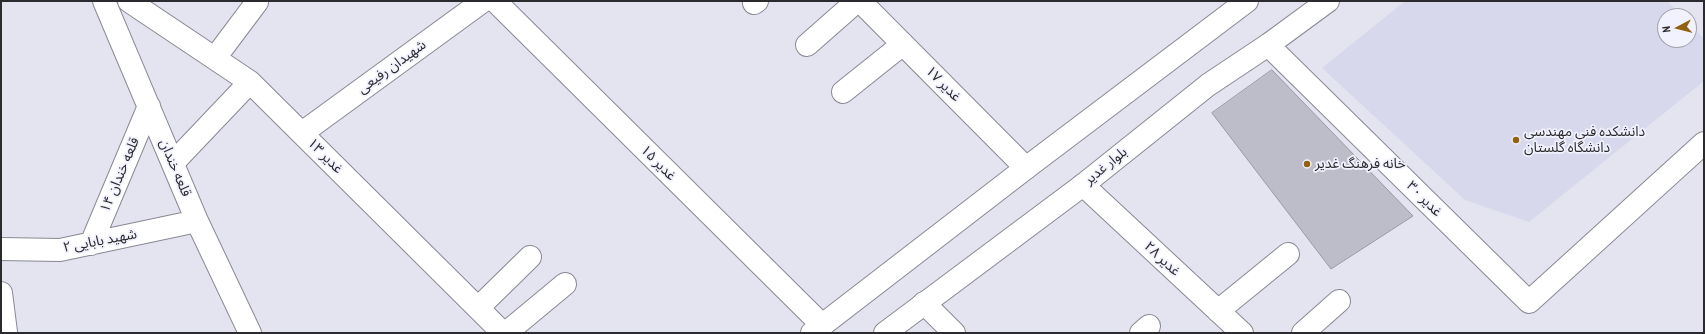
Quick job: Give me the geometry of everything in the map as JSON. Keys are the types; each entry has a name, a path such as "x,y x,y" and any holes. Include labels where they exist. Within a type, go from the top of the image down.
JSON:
{"street":[{"name":"قلعه خندان","path":"104,1 197,221 250,333"},
{"name":"شهیدان رفیعی","path":"302,133 483,1"},
{"name":"۱۵ غدیر","path":"495,1 817,329"},
{"path":"807,45 859,1"},
{"name":"۱۷ غدیر","path":"859,1 1026,168"},
{"path":"817,329 1026,168 1247,1"},
{"name":"بلوار غدیر","path":"885,333 1083,185 1208,85 1268,45 1328,1"},
{"name":"۱۳ غدیر","path":"134,2 250,82 503,333"},
{"path":"215,58 257,2"},
{"path":"843,92 903,44"},
{"name":"غدیر ۳۰","path":"1268,45 1529,302 1704,143"},
{"path":"173,163 250,82"},
{"name":"۱۴ قلعه خندان","path":"91,244 149,106"},
{"name":"۲۸ غدیر","path":"1083,185 1242,333"},
{"name":"۲ شهید بابایی","path":"1,249 60,250 197,221"},
{"path":"1218,311 1288,254"},
{"path":"478,308 530,256"},
{"path":"506,333 564,284"},
{"path":"1,294 6,332"},
{"path":"1303,333 1339,301"},
{"path":"924,303 954,333"}],"shaded area":[{"name":"دانشکده فنی مهندسی دانشگاه گلستان","path":"1405,1 1667,1 1674,8 1657,8 1657,48 1697,48 1697,32 1704,39 1704,81 1529,222 1465,200 1322,68"}],"building":[{"name":"خانه فرهنگ غدیر","path":"1272,70 1413,216 1331,269 1212,113"}],"place":[{"name":"دانشکده فنی مهندسی دانشگاه گلستان","path":"1516,140"},
{"name":"خانه فرهنگ غدیر","path":"1307,164"}]}
